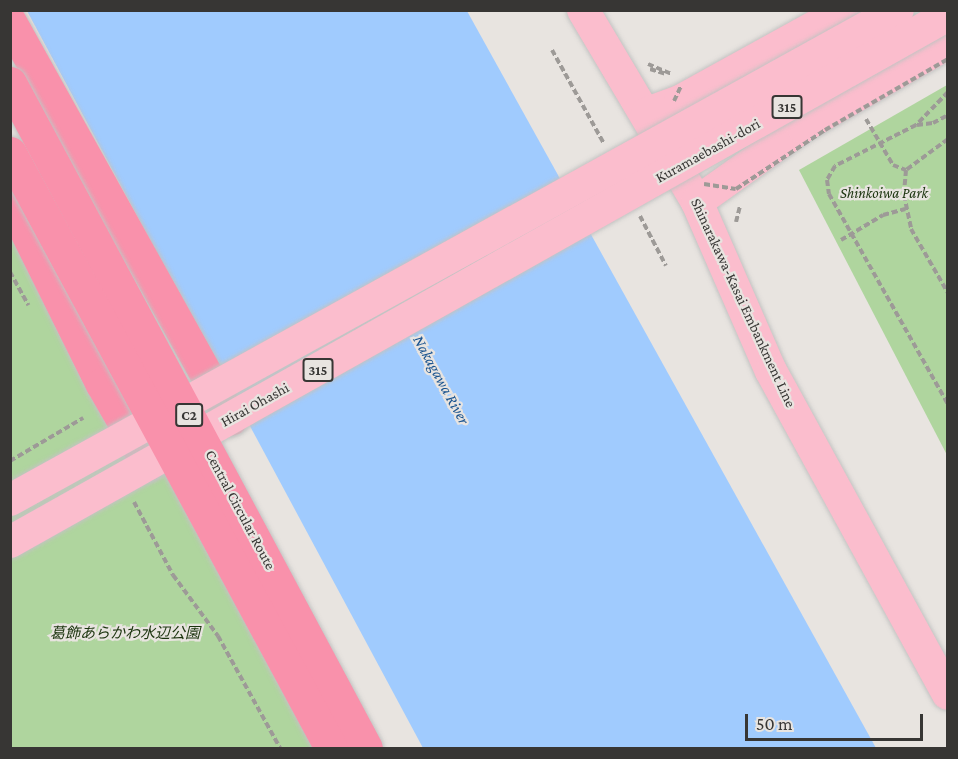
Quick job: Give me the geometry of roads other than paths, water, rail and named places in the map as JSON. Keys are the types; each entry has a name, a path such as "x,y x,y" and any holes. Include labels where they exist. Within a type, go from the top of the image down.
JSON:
{"highway":[{"path":"10,22 231,419"},
{"name":"Central Circular Route","path":"10,83 366,748"},
{"name":"C2","path":"10,153 331,748"},
{"path":"10,199 148,464"}],"main road":[{"name":"Shinarakawa-Kasai Embankment Line","path":"583,10 608,50 660,109 771,371 948,694"},
{"path":"660,109 680,101 845,10"},
{"name":"Kuramaebashi-dori","path":"214,389 609,159 898,10"},
{"name":"Kuramaebashi-dori","path":"637,203 948,15"},
{"path":"694,192 948,43"},
{"name":"Hirai Ohashi","path":"10,542 231,419 637,203"},
{"name":"315","path":"10,500 214,389"}],"water":[{"name":"Nakagawa River","path":"27,11 467,11 876,748 423,748"}],"park label":[{"name":"Shinkoiwa Park","path":"884,194"},
{"name":"葛飾あらかわ水辺公園","path":"125,634"}]}
